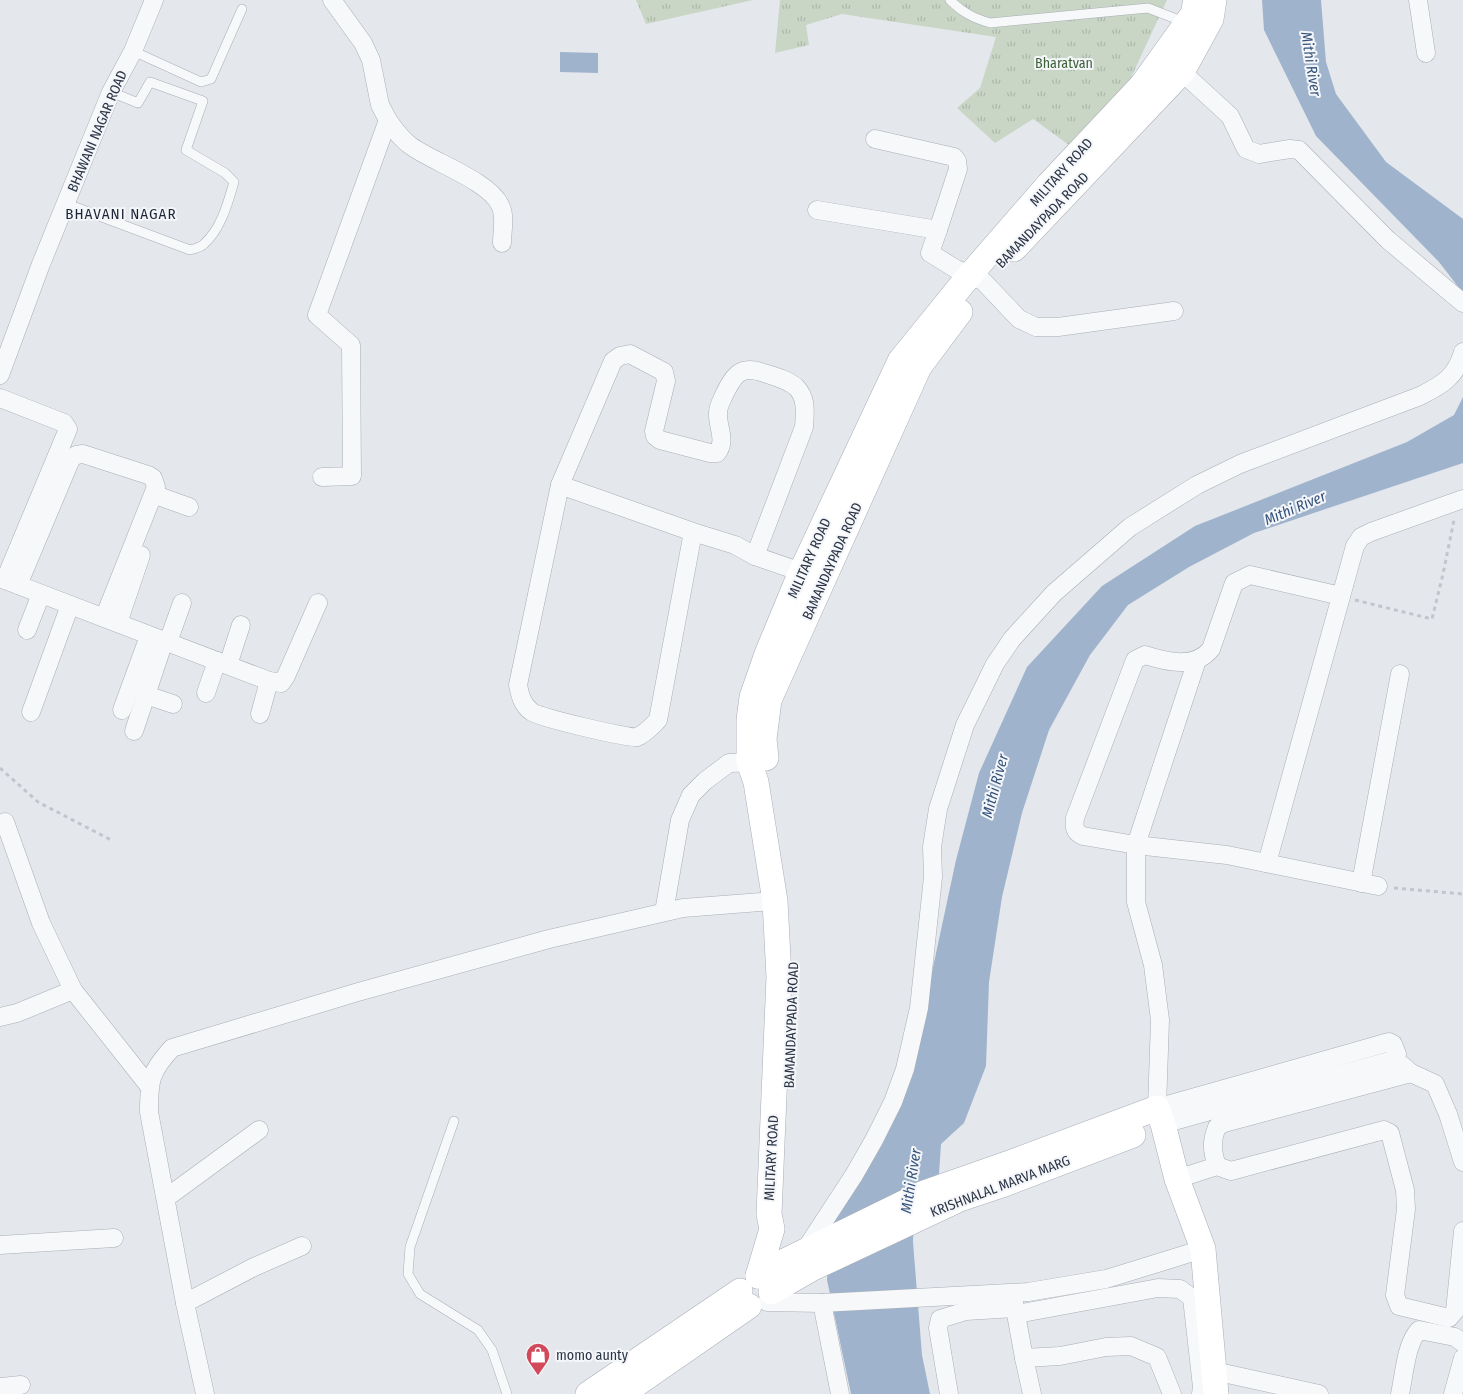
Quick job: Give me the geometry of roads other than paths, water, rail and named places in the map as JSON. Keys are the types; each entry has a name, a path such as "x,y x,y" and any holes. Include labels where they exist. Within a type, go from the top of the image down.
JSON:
{"street":[{"name":"BHAWANI NAGAR ROAD","path":"0,376 41,264 111,92 133,51 154,0"},
{"path":"332,0 363,43 371,60 380,105 388,120 398,134 411,146 490,192 500,204 504,216 502,243"},
{"name":"MILITARY ROAD","path":"757,1294 772,1229 781,1221 779,1140 784,1041 775,901 775,856 756,782 757,751 749,720 761,698 767,654 812,576 839,518 900,361 1037,212 1142,84 1195,28 1193,14 1196,0"},
{"name":"BAMANDAYPADA ROAD","path":"1037,212 1182,72 1195,28 1211,19 1214,0"},
{"path":"1418,0 1426,53"},
{"path":"1182,72 1230,116 1246,149 1259,154 1290,149 1300,150 1388,240 1463,303"},
{"path":"322,477 352,476 351,345 317,314 388,120"},
{"path":"876,139 954,157 957,161 958,169 930,253 956,269 976,278 1019,319 1036,327 1058,327 1174,311"},
{"path":"817,210 938,230"},
{"path":"622,1394 809,1256 828,1215 862,1161 893,1102 905,1069 919,1008 932,877 932,847 938,809 966,725 995,664 1008,646 1054,593 1130,527 1197,485 1240,464 1420,396 1444,384 1460,363 1463,352"},
{"path":"692,532 658,720 650,729 636,737 616,734 532,712 521,700 518,685 560,485 613,360 630,354 664,372 666,381 654,431 655,436 660,440 710,453 717,453 720,450 722,433 718,413 720,403 732,378 741,372 753,370 790,382 802,393 805,406 804,427 755,556"},
{"path":"0,398 64,423 68,428 8,581"},
{"path":"8,581 71,459 76,455 83,454 148,475 153,478 156,487 111,621"},
{"path":"560,485 692,532 735,545 755,556 812,576"},
{"path":"111,621 164,490 189,507"},
{"path":"1266,863 1355,546 1361,537 1371,532 1459,500"},
{"path":"1341,596 1250,575 1234,583 1211,649 1206,655 1197,660 1187,662 1160,660 1145,655 1135,660 1075,818 1074,827 1078,834 1136,845 1227,855 1370,885 1400,674"},
{"path":"8,581 269,681 281,683 286,676 318,603"},
{"path":"27,630 41,594"},
{"path":"122,710 182,603"},
{"path":"31,712 70,605"},
{"path":"206,693 241,625"},
{"path":"134,731 146,695 160,640"},
{"path":"1197,660 1136,845 1136,902 1153,966 1160,1020 1160,1116 1177,1179 1204,1249 1215,1383 1320,1394"},
{"path":"260,714 269,681"},
{"path":"146,695 173,704"},
{"path":"664,912 680,820 691,795 705,781 730,764 757,751"},
{"path":"5,822 41,923 73,990 150,1086"},
{"name":"BAMANDAYPADA ROAD","path":"775,856 795,972 784,1041"},
{"path":"205,1394 185,1303 150,1112 150,1086 158,1064 172,1048 358,992 549,938 684,908 775,901"},
{"path":"0,1017 73,990"},
{"path":"1389,1042 1393,1044 1397,1054 1393,1060 1290,1089 1160,1116 1286,1071 1389,1042"},
{"path":"1395,1057 1411,1073 1435,1084 1448,1114 1463,1162"},
{"path":"1286,1071 1290,1089"},
{"path":"1217,1166 1212,1152 1212,1144 1217,1127 1224,1123 1411,1073"},
{"name":"KRISHNALAL MARVA MARG","path":"809,1256 927,1203 960,1199 1002,1185 1160,1116"},
{"path":"166,1198 259,1130"},
{"path":"1177,1179 1217,1166 1231,1171 1384,1130 1390,1133 1405,1190 1406,1209 1395,1295 1399,1306 1450,1318 1455,1311 1463,1232"},
{"path":"0,1245 114,1238"},
{"path":"185,1303 254,1267 302,1246"},
{"path":"1015,1305 1028,1292 1106,1278 1204,1249"},
{"path":"949,1394 938,1328 940,1319 966,1311 1158,1288 1180,1289 1192,1298 1202,1388 1201,1394"},
{"path":"588,1394 757,1294 825,1302 976,1294 1015,1305"},
{"path":"825,1302 840,1394"},
{"path":"1015,1305 1032,1394"},
{"path":"1400,1394 1408,1353 1414,1335 1419,1330 1455,1338 1463,1343"},
{"path":"1024,1358 1060,1356 1106,1347 1131,1346 1157,1356 1172,1394"},
{"path":"1453,1394 1463,1358"},
{"path":"0,1387 21,1385"}],"lane":[{"path":"950,0 972,18 990,23 1148,8 1195,28"},
{"path":"133,51 201,82 206,82 211,79 242,9"},
{"path":"67,204 190,250 204,245 217,229 229,203 234,182 225,173 186,150 203,101 150,82 138,103 111,92"},
{"path":"454,1121 410,1247 408,1274 420,1294 478,1330 492,1350 507,1394"}],"water":[{"name":"Mithi River","path":"1262,0 1321,0 1326,62 1336,94 1386,162 1463,219 1463,293 1439,262 1316,136 1264,30"},
{"path":"560,52 598,53 598,73 560,72"},
{"name":"Mithi River","path":"1463,397 1463,463 1254,533 1189,567 1128,605 1090,655 1049,730 1022,813 1002,897 989,982 986,1066 964,1123 941,1144 939,1174 915,1186 913,1242 922,1355 930,1394 851,1394 827,1280 830,1222 906,1093 956,860 979,773 1027,667 1102,586 1195,526 1407,442 1454,415"}],"place":[{"name":"momo aunty","path":"538,1376"}],"district":[{"name":"BHAVANI NAGAR","path":"121,214"}],"park label":[{"name":"Bharatvan","path":"1064,63"}]}
